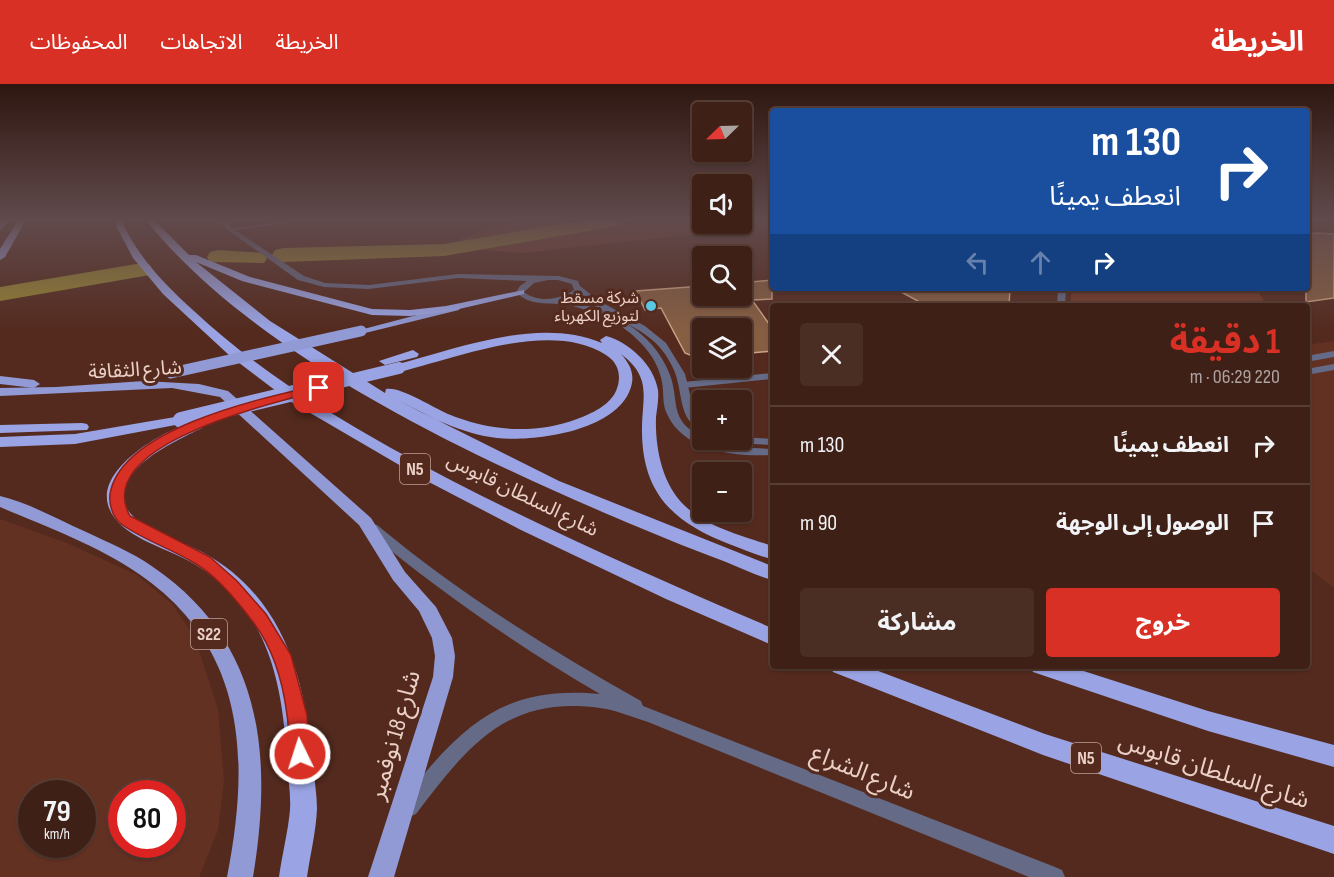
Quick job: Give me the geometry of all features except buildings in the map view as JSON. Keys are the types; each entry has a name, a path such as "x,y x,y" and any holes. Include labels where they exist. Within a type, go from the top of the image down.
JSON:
{"highway":[{"name":"شارع السلطان قابوس","path":"137,257 176,300 247,364 313,409 424,474 523,526 770,636"},
{"name":"شارع السلطان قابوس","path":"185,257 254,315 308,353 397,407 555,485 649,526 770,572"},
{"path":"188,257 246,279 363,311 410,313 463,306 520,290"},
{"path":"0,429 75,428 185,419 385,361 471,339 525,330 582,332 604,339 628,351 642,367 651,387 649,422 651,460 660,485 679,510 712,529 770,552"},
{"path":"0,442 75,439 185,419 258,403 399,368 511,340 561,337 580,339 615,355 624,366 626,379 624,391 616,402 581,422 554,430 520,434 496,433 443,416 308,353"},
{"path":"185,419 140,456 127,470 118,487 116,503 124,519 204,561 231,585 260,619 282,655 297,715 303,812 293,877"},
{"name":"شارع السلطان قابوس","path":"849,669 1043,744 1334,840"},
{"path":"1050,669 1208,721 1334,756"},
{"path":"1071,669 1208,721"}],"main road":[{"path":"0,380 64,384 171,373 463,306"},
{"name":"شارع الثقافة","path":"0,392 44,394 165,384 213,389 224,394 365,522"},
{"name":"S22","path":"0,501 139,565 194,613 215,643 235,678 246,719 248,784 245,853 240,877"},
{"name":"شارع 18 نوفمبر","path":"365,522 399,576 427,607 436,621 445,656 437,698 381,877"}],"street":[{"path":"271,257 302,278 315,283 358,287 458,276 571,281 590,298 633,320 654,335 676,363 684,385 686,409 692,416"},
{"path":"401,283 477,279 502,282 520,290 530,299 551,300 606,314 641,338 662,365 669,390 670,410 679,425 687,432 725,448 770,452"},
{"path":"520,290 526,284 544,279"},
{"path":"551,300 572,296 579,288"},
{"path":"1310,358 1334,354"},
{"path":"1310,371 1334,367"},
{"path":"684,385 770,376"},
{"path":"752,441 770,442"},
{"name":"شارع الشراع","path":"365,522 405,556 509,631 652,716"},
{"name":"شارع الشراع","path":"398,822 468,737 500,714 536,701 599,701 652,716 1055,877"}],"shaded area":[{"path":"1072,291 1258,291 1265,303 1070,303"},
{"path":"1334,341 1334,588 1310,569 1310,344"},
{"path":"0,519 67,543 137,575 172,604 195,638 218,709 224,781 218,830 199,877 0,877"}],"waterway":[{"path":"218,257 256,258"},
{"path":"0,294 142,270"}],"place":[{"name":"شركة مسقط لتوزيع الكهرباء","path":"651,306"}],"route":[{"path":"300,754 297,715 282,655 260,619 231,585 204,561 124,519 116,503 118,487 127,470 140,456 160,443 197,425 258,403 319,388"}]}
